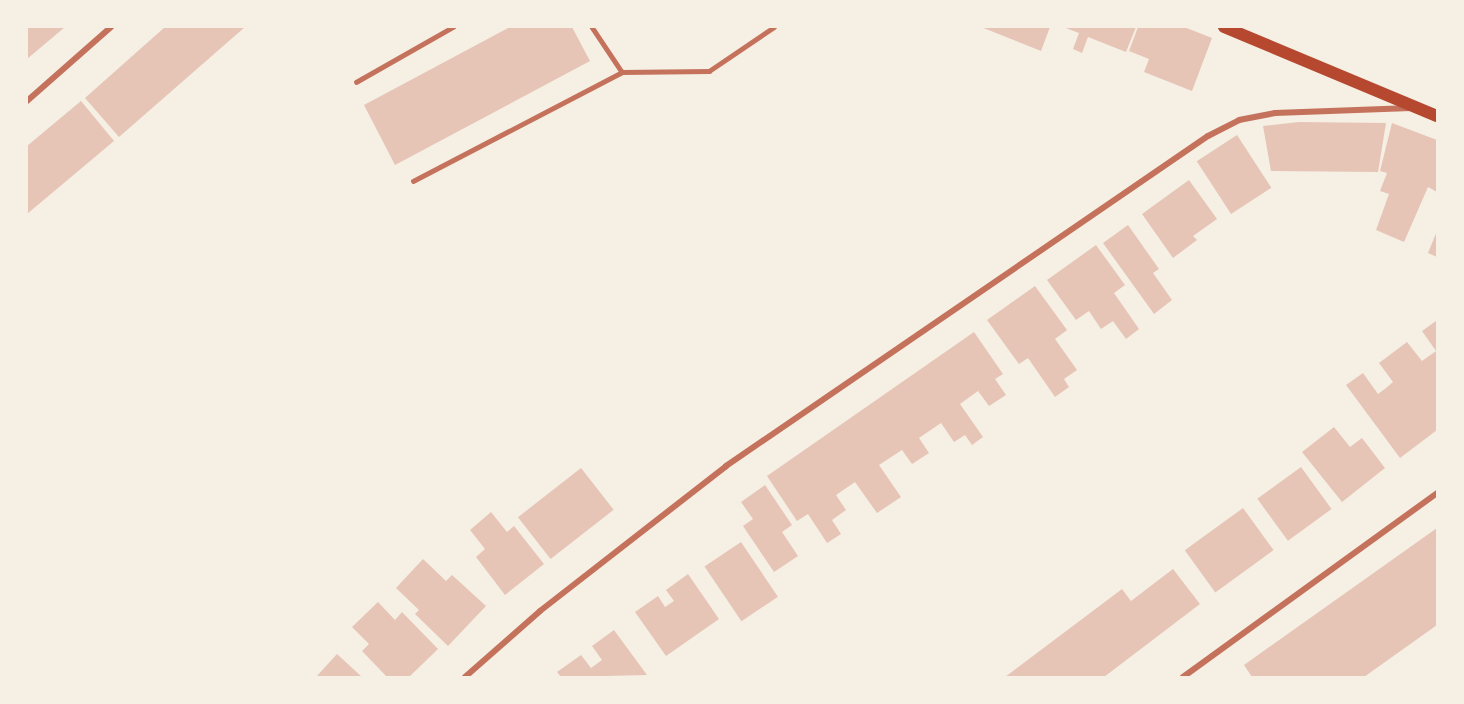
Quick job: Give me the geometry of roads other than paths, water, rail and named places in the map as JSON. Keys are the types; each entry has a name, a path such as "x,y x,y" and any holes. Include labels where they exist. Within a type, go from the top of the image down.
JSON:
{"main road":[{"path":"1224,27 1437,116"}],"street":[{"path":"27,101 111,27"},
{"path":"465,677 540,611 726,466 1208,136 1239,120 1275,113 1418,108"},
{"path":"1184,677 1437,493"},
{"path":"1193,670 1200,677"}],"lane":[{"path":"356,82 453,27"},
{"path":"592,27 622,72"},
{"path":"413,181 622,72 709,71 774,27"}]}
